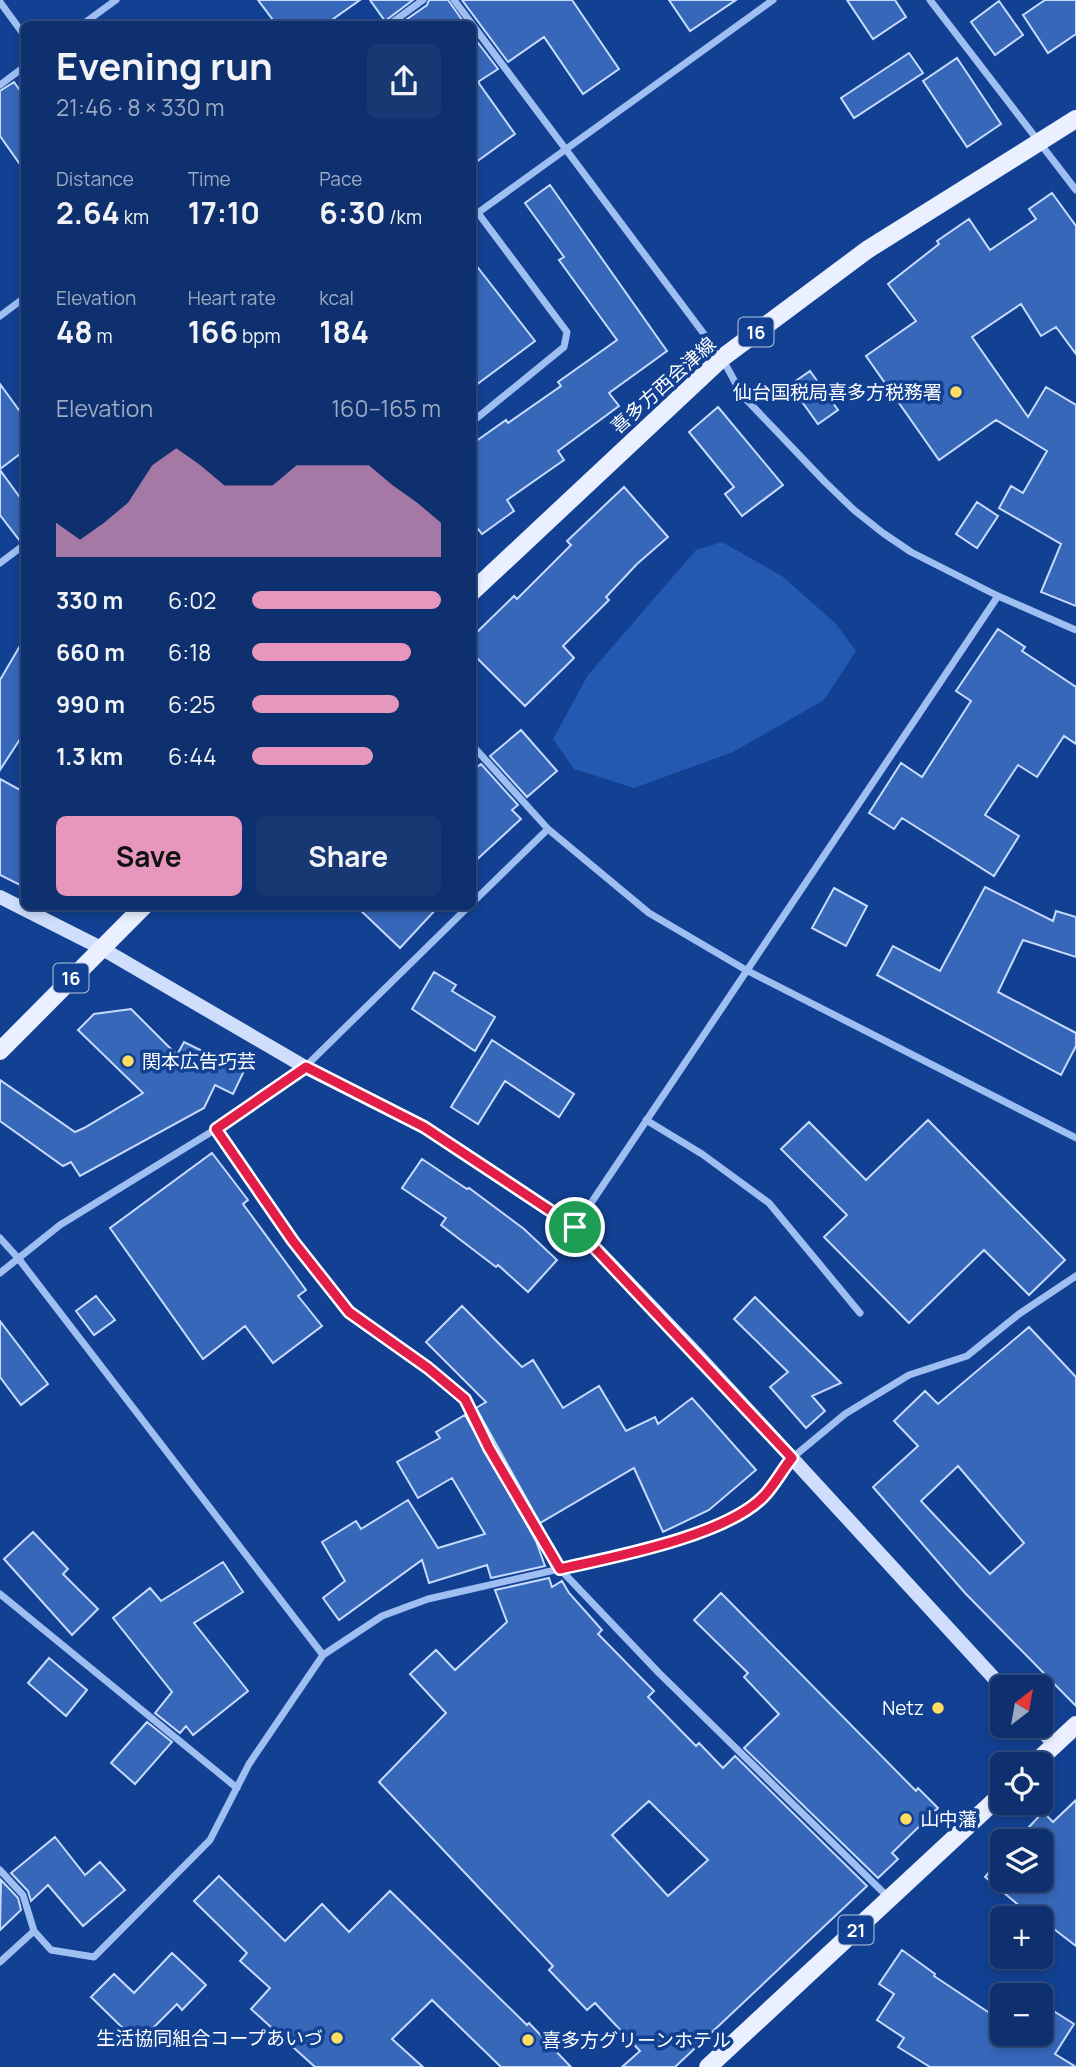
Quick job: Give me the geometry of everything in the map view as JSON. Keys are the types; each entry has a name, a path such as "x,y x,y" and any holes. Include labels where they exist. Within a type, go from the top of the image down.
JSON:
{"main road":[{"name":"喜多方西会津線","path":"476,588 722,358 867,250 1076,119"},
{"name":"16","path":"0,1051 140,910"},
{"path":"1047,1752 1076,1725"},
{"name":"21","path":"708,2067 990,1805"}],"street":[{"path":"87,21 116,0"},
{"path":"394,21 423,0"},
{"path":"454,0 470,21"},
{"path":"476,214 773,0"},
{"path":"930,0 1037,143 1076,190"},
{"path":"0,2 21,31"},
{"path":"476,30 722,358 742,395 854,510 911,552 998,596 1076,630"},
{"path":"0,85 21,69"},
{"path":"476,216 567,332 564,348 476,419"},
{"path":"0,316 21,300"},
{"path":"0,563 21,547"},
{"path":"575,1227 998,596"},
{"path":"476,749 548,829 649,913 746,970 1076,1138"},
{"path":"476,899 548,829"},
{"path":"0,897 21,908"},
{"path":"26,910 101,948 306,1067 424,1127 575,1227 991,1675"},
{"path":"0,1273 60,1225 216,1129 306,1067 465,910"},
{"path":"646,1120 702,1154 769,1203 860,1313"},
{"path":"216,1129 293,1241 349,1312 428,1368 465,1399 489,1448 560,1569 659,1673 890,1898"},
{"path":"0,1238 323,1655"},
{"path":"0,1870 23,1895 34,1931 51,1950 94,1957 209,1840 249,1764 323,1655 382,1616 428,1599 612,1557 731,1520 762,1498 792,1458 845,1414 898,1382 967,1356 1019,1314 1076,1276"},
{"path":"0,1594 237,1787"},
{"path":"1048,1738 1055,1745"},
{"path":"0,1962 34,1931"}],"shaded area":[{"path":"722,542 782,576 836,624 856,651 824,700 733,752 634,788 574,769 553,739 588,675 696,550"}],"building":[{"path":"258,0 360,0 330,21 274,21"},
{"path":"370,0 413,0 385,21"},
{"path":"429,0 448,0 463,21 404,21 427,5"},
{"path":"462,0 572,0 619,69 583,94 544,37 508,62"},
{"path":"669,0 736,0 690,31"},
{"path":"847,0 895,0 906,17 873,39"},
{"path":"1045,0 1076,0 1076,34 1048,53 1023,15"},
{"path":"999,1 1023,35 995,55 971,22"},
{"path":"476,40 498,69 478,82 515,134 476,162"},
{"path":"909,53 923,73 854,118 841,98"},
{"path":"957,58 1001,124 967,147 923,81"},
{"path":"14,82 21,92 21,166 0,136 0,91"},
{"path":"550,185 667,351 609,393 619,406 558,451 564,460 507,500 514,511 482,534 476,526 476,441 506,420 508,423 561,386 558,382 617,340 559,260 564,257 525,203"},
{"path":"1052,193 1076,226 1076,354 1056,327 1041,336 1021,304 972,337 1028,417 1046,387 1076,405 1076,606 1041,592 1061,544 999,508 1011,486 1023,493 1047,451 996,420 939,460 866,356 916,321 888,284 939,244 937,241 969,219 990,250 1036,219 1029,209"},
{"path":"476,265 535,341 476,385"},
{"path":"810,371 838,410 818,424 790,385"},
{"path":"0,384 21,413 21,453 0,469"},
{"path":"718,407 783,485 742,516 725,494 734,487 689,432"},
{"path":"0,470 21,499 21,540 0,515"},
{"path":"624,487 668,537 637,564 606,597 609,600 563,646 574,658 525,706 476,657 476,633 514,596 517,599 571,545 567,541"},
{"path":"977,502 998,516 977,548 956,534"},
{"path":"998,629 1025,647 1022,651 1076,687 1076,744 1064,736 1037,777 1018,765 985,815 1019,836 994,876 902,818 894,829 869,813 901,763 922,777 971,701 956,691"},
{"path":"21,644 21,738 0,770 0,680"},
{"path":"521,730 557,771 527,797 490,756"},
{"path":"481,764 518,805 512,810 521,819 476,860 476,768"},
{"path":"0,779 21,790 21,886 0,875"},
{"path":"985,887 1053,921 1056,911 1076,917 1076,957 1023,940 998,992 1076,1033 1076,1046 1061,1075 877,975 893,946 940,971"},
{"path":"834,888 867,906 846,946 812,928"},
{"path":"360,910 435,910 400,948"},
{"path":"434,972 456,985 452,991 495,1017 475,1051 412,1009"},
{"path":"131,1009 177,1055 184,1042 244,1071 233,1094 215,1085 204,1108 80,1176 71,1162 63,1166 0,1121 0,1080 75,1132 84,1128 143,1093 78,1030 94,1014"},
{"path":"492,1040 574,1094 559,1117 505,1081 478,1124 451,1107"},
{"path":"928,1120 1065,1260 1029,1295 984,1250 909,1323 824,1237 847,1215 781,1149 809,1122 866,1180"},
{"path":"212,1153 248,1200 243,1204 306,1290 298,1296 322,1326 273,1363 245,1326 203,1359 110,1228"},
{"path":"422,1159 469,1188 524,1229 557,1260 528,1292 498,1265 496,1267 441,1225 446,1218 402,1188"},
{"path":"96,1296 115,1320 94,1335 76,1311"},
{"path":"755,1297 841,1383 812,1396 825,1411 806,1428 770,1387 788,1372 734,1319"},
{"path":"462,1306 522,1367 533,1360 563,1408 599,1386 626,1431 655,1417 658,1424 692,1398 756,1470 709,1510 663,1532 634,1468 540,1523 476,1408 486,1402 426,1342"},
{"path":"0,1321 48,1384 21,1405 0,1377"},
{"path":"1029,1327 1076,1377 1076,1706 1054,1684 1054,1675 1046,1675 965,1593 873,1487 918,1446 894,1421 925,1391 938,1404","holes":["958,1466 1024,1543 990,1574 921,1501"]},
{"path":"465,1415 536,1541 545,1566 491,1578 487,1565 429,1583 422,1560 339,1620 323,1598 345,1581 322,1542 356,1521 361,1529 408,1500 438,1548 485,1534 452,1478 418,1498 397,1462 440,1438 436,1432"},
{"path":"33,1532 68,1569 63,1574 98,1609 72,1635 4,1559"},
{"path":"223,1562 243,1592 194,1623 248,1691 193,1735 186,1726 180,1733 155,1713 172,1692 113,1618 150,1588 161,1601"},
{"path":"549,1578 552,1587 562,1581 569,1593 602,1630 598,1634 654,1691 648,1697 696,1746 699,1743 723,1768 735,1756 867,1886 675,2067 622,2067 640,2051 595,2003 587,2010 549,1970 553,1966 379,1782 446,1713 410,1674 436,1650 455,1670 507,1622 495,1590","holes":["649,1801 708,1860 668,1896 612,1835"]},
{"path":"721,1593 916,1791 918,1788 938,1808 892,1853 898,1859 878,1878 744,1748 779,1714 744,1677 748,1673 694,1620"},
{"path":"49,1658 87,1690 66,1716 28,1683"},
{"path":"147,1722 172,1742 135,1784 111,1763"},
{"path":"1076,1800 1076,1946 1053,1928 1053,1906 1020,1906 1003,1892 1053,1892 1053,1829 1027,1829 1040,1815 1046,1815 1053,1822"},
{"path":"55,1837 85,1875 100,1862 125,1890 83,1926 48,1885 31,1901 28,1891 11,1873"},
{"path":"219,1876 285,1941 322,1904 349,1932 390,1891 527,2025 529,2023 571,2067 501,2067 432,2000 392,2039 423,2067 315,2067 251,2009 270,1988 240,1961 247,1953 194,1901"},
{"path":"1,1880 18,1898 21,1910 0,1930"},
{"path":"902,1950 935,1974 934,1976 990,2013 990,2046 1053,2046 1053,2011 1074,2024 1055,2054 1076,2067 930,2067 898,2047 904,2038 877,2020 894,1994 879,1984"},
{"path":"172,1953 206,1985 182,2010 177,2004 138,2043 91,1997 114,1974 134,1993"}],"place":[{"name":"仙台国税局喜多方税務署","path":"956,392"},
{"name":"関本広告巧芸","path":"128,1061"},
{"name":"Netz","path":"938,1708"},
{"name":"山中藩","path":"906,1819"},
{"name":"生活協同組合コープあいづ","path":"337,2038"},
{"name":"喜多方グリーンホテル","path":"528,2040"}],"route":[{"path":"306,1067 424,1127 575,1227 792,1458 762,1498 731,1520 612,1557 560,1569 489,1448 465,1399 428,1368 349,1312 293,1241 216,1129 306,1067"}]}
